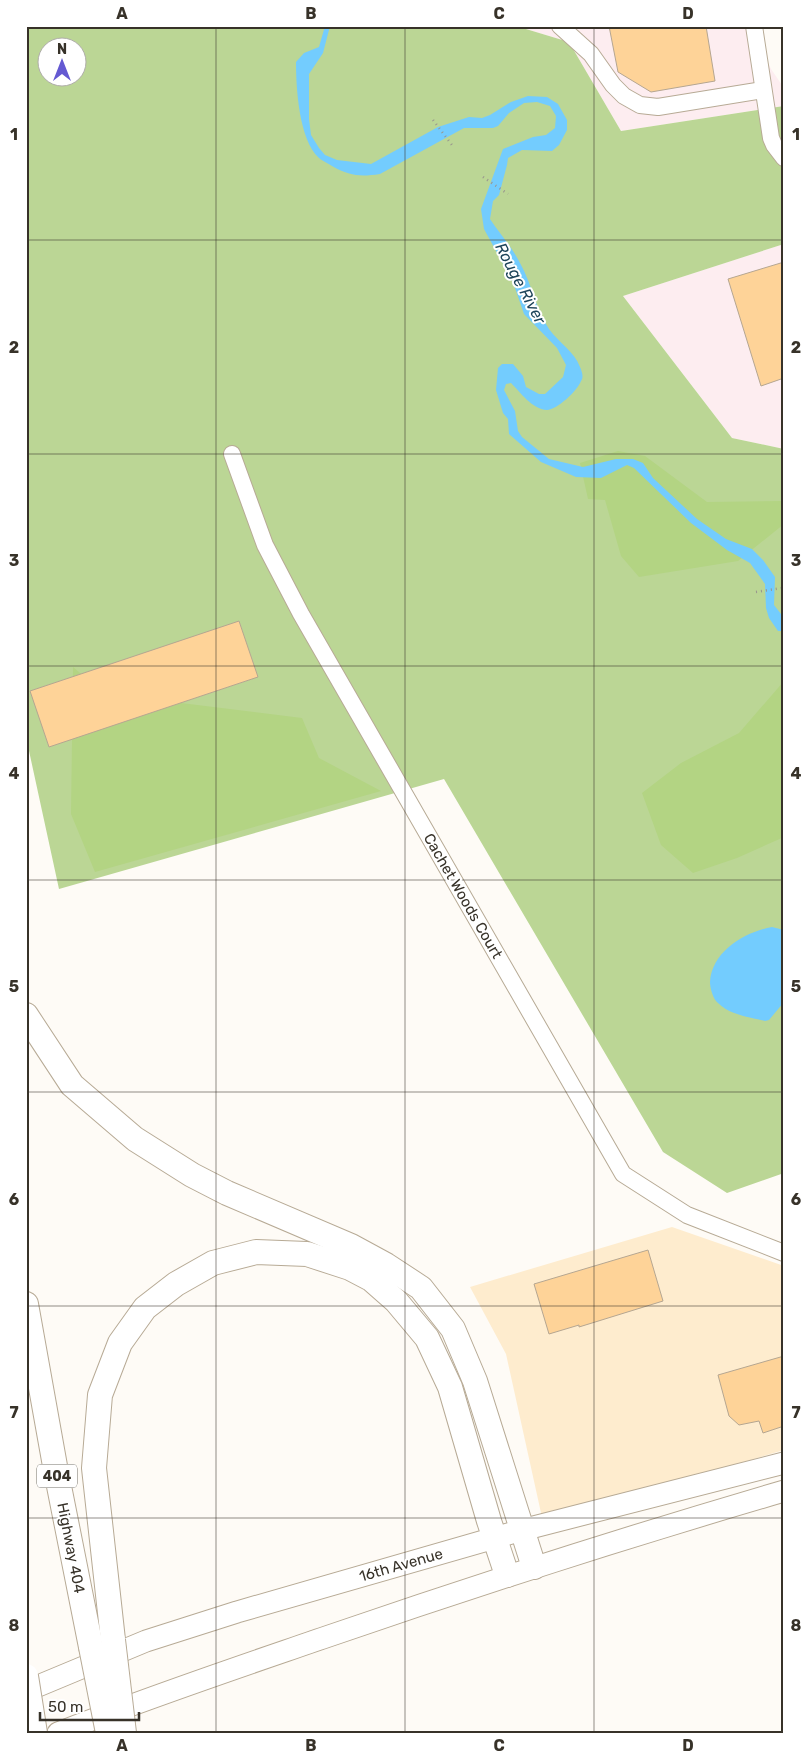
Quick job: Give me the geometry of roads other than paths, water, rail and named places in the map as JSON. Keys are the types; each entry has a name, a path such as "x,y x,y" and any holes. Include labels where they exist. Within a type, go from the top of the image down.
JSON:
{"highway":[{"path":"26,1015 72,1085 135,1139 192,1175 227,1193 351,1246 386,1265 421,1288 454,1329 475,1381 534,1567"},
{"path":"124,1733 102,1643 94,1468 100,1395 120,1343 145,1308 176,1284 213,1263 256,1252 307,1254 350,1268 371,1279 396,1301 427,1338 450,1387 507,1575"},
{"name":"Highway 404","path":"26,1304 55,1466 102,1643 108,1733"},
{"path":"26,1676 36,1733"}],"main road":[{"name":"16th Avenue","path":"26,1691 146,1641 237,1612 522,1530 784,1463"},
{"path":"58,1733 216,1675 507,1575 670,1524 784,1491"}],"street":[{"path":"560,26 591,54 613,85 624,96 640,105 658,107 763,90"},
{"path":"754,26 771,138 784,158"},
{"name":"Cachet Woods Court","path":"232,454 265,545 301,614 623,1174 687,1215 784,1253"}],"water":[{"name":"Rouge River","path":"325,26 330,26 323,53 309,74 309,119 311,135 319,148 325,155 337,160 371,164 438,127 469,117 482,118 511,102 528,96 547,97 558,104 567,120 567,130 559,145 552,151 522,150 508,158 499,195 493,201 490,219 520,263 544,321 553,334 574,356 581,369 582,378 579,385 567,399 556,407 547,410 532,404 511,383 506,384 504,390 515,411 518,431 522,437 549,459 583,467 616,459 633,459 643,463 653,478 697,519 726,539 752,549 763,560 775,577 774,605 781,614 784,614 784,631 778,631 769,618 766,608 765,584 750,563 727,550 691,523 634,468 627,465 601,478 576,477 541,462 509,434 508,419 503,413 496,390 498,368 502,364 513,364 523,376 526,387 539,394 545,394 563,377 566,365 557,348 524,314 513,282 484,229 481,209 503,149 533,137 546,135 555,128 556,116 550,106 537,102 524,103 509,113 498,126 493,128 464,128 380,174 361,175 344,172 320,159 312,150 303,127 298,99 296,62 304,53 319,47"},
{"path":"772,927 784,930 784,1002 769,1020 765,1021 740,1015 723,1007 715,999 710,982 712,971 723,952 741,938"}]}
